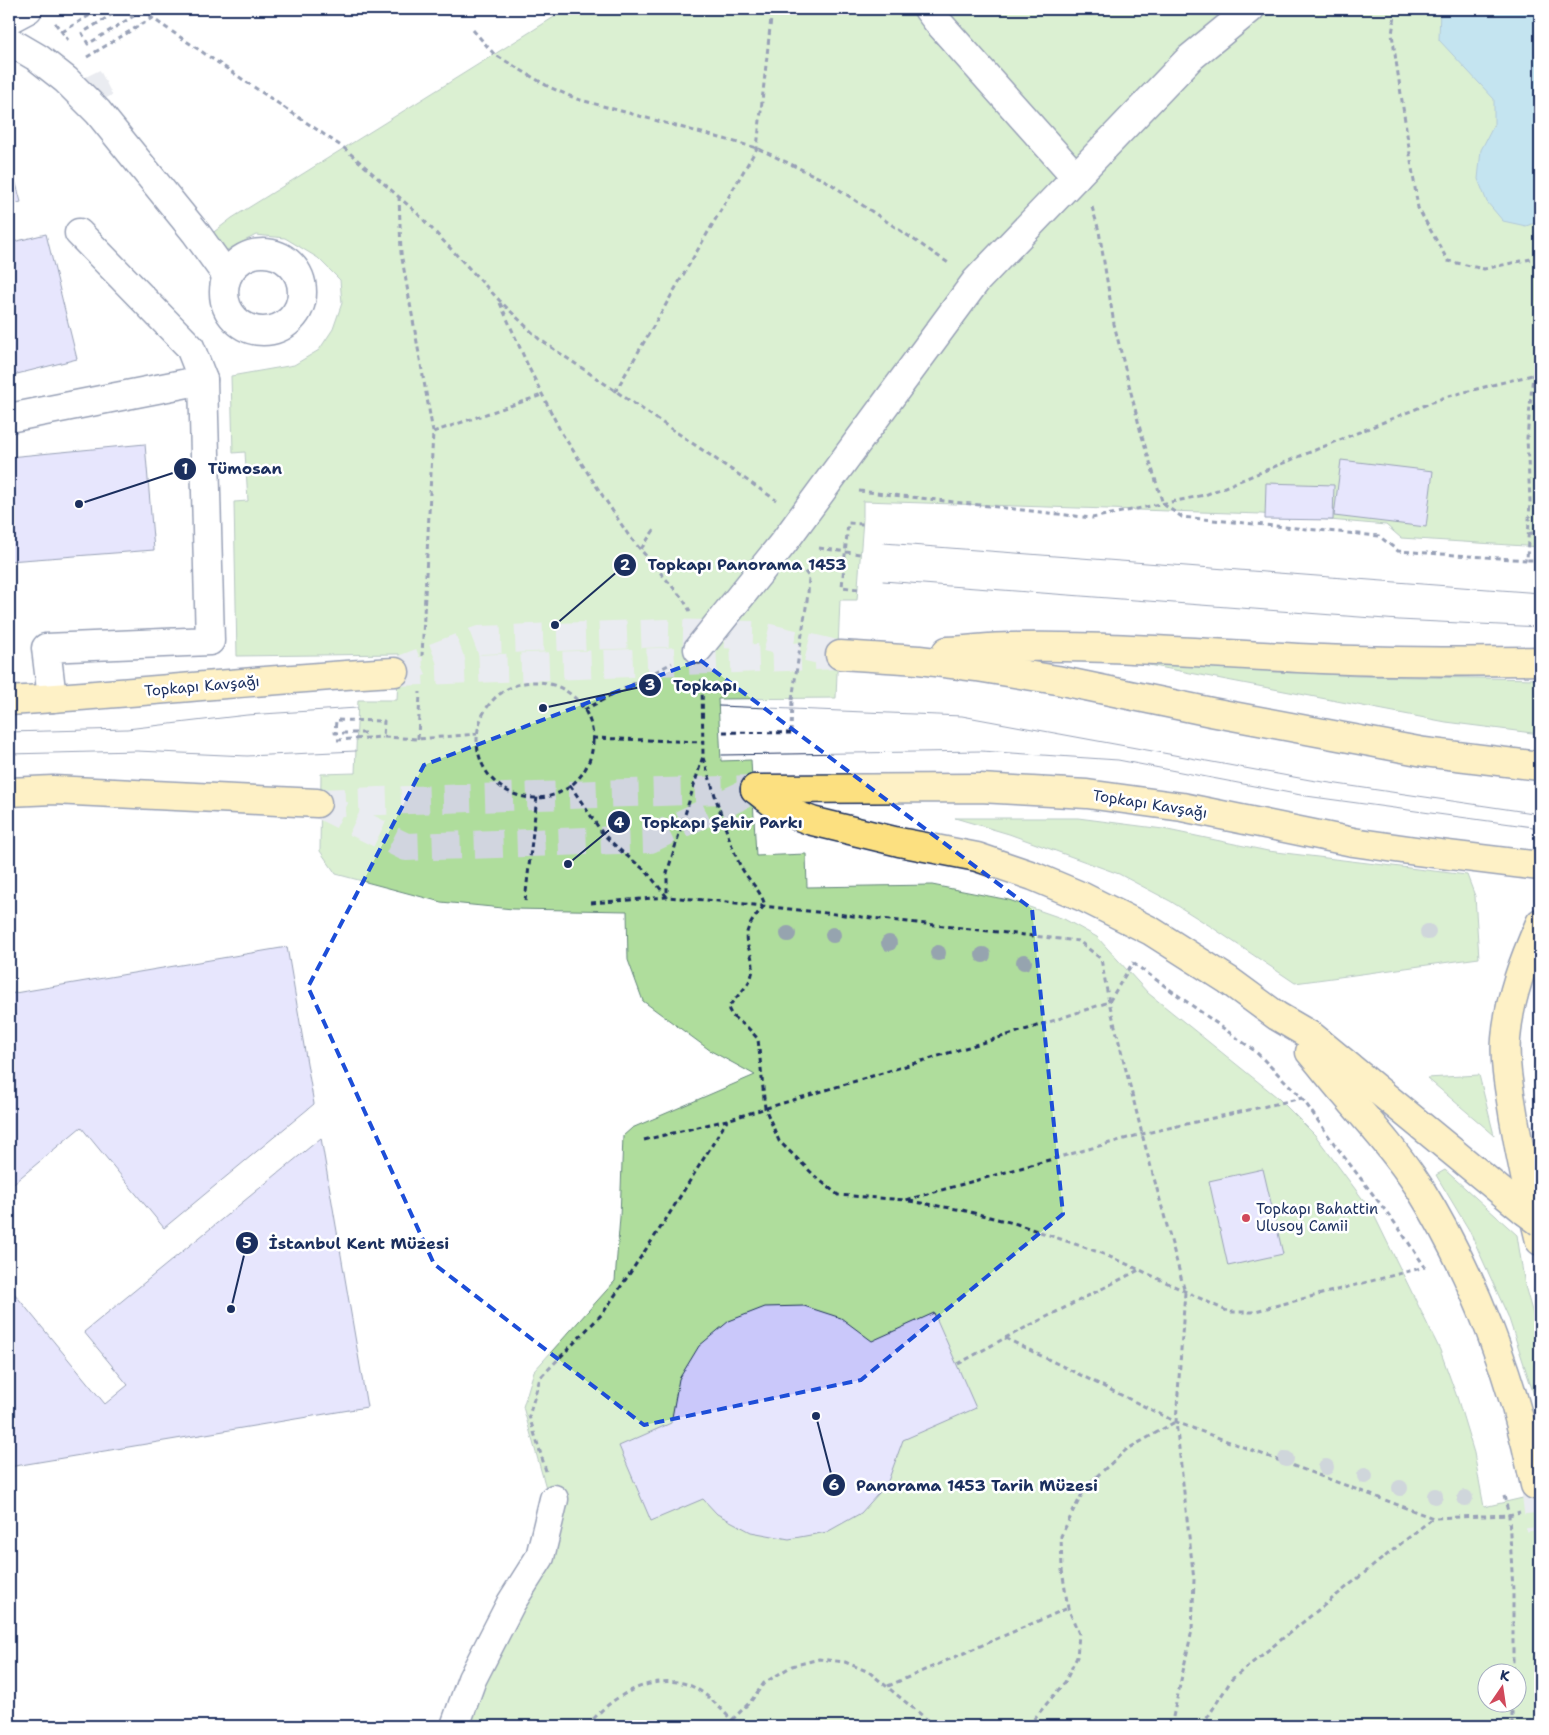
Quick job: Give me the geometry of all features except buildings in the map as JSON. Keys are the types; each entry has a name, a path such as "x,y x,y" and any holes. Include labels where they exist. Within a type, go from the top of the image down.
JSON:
{"main road":[{"path":"1540,661 1449,662 1300,658 1186,651 1068,647 1009,647 840,655 919,660 977,667 1057,680 1211,712 1424,752 1540,766"},
{"name":"Topkapı Kavşağı","path":"9,700 145,692 282,678 395,672"},
{"name":"Topkapı Kavşağı","path":"1151,932 1084,898 1033,876 977,857 899,842 812,821 782,810 755,789 980,788 1087,794 1182,807 1362,843 1540,866"},
{"path":"9,792 53,790 317,803"},
{"path":"1540,923 1526,955 1513,995 1506,1040 1508,1083 1540,1241"},
{"path":"1151,932 1228,980 1277,1016 1313,1038 1533,1207"},
{"path":"1277,1016 1385,1140 1419,1187 1479,1302 1526,1442 1535,1485"}],"street":[{"path":"928,9 1076,178"},
{"path":"698,649 784,542 976,281 1190,58 1250,9"},
{"path":"9,19 39,13"},
{"path":"9,41 38,58 66,80 98,112 196,233 228,276"},
{"path":"52,698 46,648 210,641 203,380 190,347 79,233"},
{"path":"9,418 203,380"},
{"path":"455,1726 472,1679 511,1603 540,1557 554,1499"}],"path":[{"path":"62,32 100,9"},
{"path":"121,9 82,33 88,44 145,9 152,18 344,148 399,196 539,339 801,518"},
{"path":"615,392 757,148 772,9"},
{"path":"1396,9 1392,34 1418,208 1448,261 1484,269 1540,257"},
{"path":"39,13 62,32 73,46"},
{"path":"84,59 152,18"},
{"path":"473,30 494,54 549,87 577,99 757,148 828,182 976,281"},
{"path":"1076,178 1091,204 1099,231 1114,324 1140,433 1163,504 1182,517 1380,536 1398,551 1540,560"},
{"path":"399,196 401,253 433,432 422,660"},
{"path":"499,300 561,432 629,536 683,598 694,620 702,681 703,756 731,844 741,867 762,896 764,906 747,932 746,941 754,966 752,976 728,1008 732,1016 748,1028 758,1039 765,1108 779,1141 817,1178 838,1195 906,1200 962,1210 1017,1224 1101,1253 1229,1312 1252,1312 1425,1267"},
{"path":"1527,560 1530,501 1527,438 1533,375 1540,365"},
{"path":"824,487 1092,518 1205,495 1445,397 1540,373"},
{"path":"433,432 542,395"},
{"path":"858,589 842,588 848,523 863,524"},
{"path":"641,549 654,530"},
{"path":"1528,534 1540,531"},
{"path":"784,542 860,554"},
{"path":"723,732 791,733 792,700 809,577 784,542"},
{"path":"584,710 698,649"},
{"path":"540,682 558,686 573,695 584,710 591,723 593,738 591,756 583,772 570,785 555,794 537,797 520,796 505,789 493,779 483,766 478,750 477,734 482,716 491,701 505,690 522,683 540,682"},
{"path":"418,739 420,690"},
{"path":"365,733 335,733 336,720 384,721 383,737"},
{"path":"337,740 383,737 418,739 477,734"},
{"path":"593,738 702,742"},
{"path":"666,897 667,873 703,756"},
{"path":"570,785 603,834 646,871 666,897"},
{"path":"525,901 537,797"},
{"path":"591,903 666,897 764,906 1079,941 1101,959 1109,1002 1142,1134 1185,1292 1176,1422 1194,1580 1192,1630 1171,1726"},
{"path":"644,1140 727,1120 1031,1028 1109,1002 1151,932"},
{"path":"1132,963 1255,1051 1302,1098 1335,1145 1398,1227 1429,1275"},
{"path":"906,1200 1142,1134 1302,1098"},
{"path":"554,1499 529,1416 540,1378 603,1313 663,1224 727,1120"},
{"path":"958,1364 1005,1338 1140,1270"},
{"path":"1005,1338 1176,1422 1433,1518 1509,1514 1524,1511"},
{"path":"1028,1726 1065,1682 1078,1657 1078,1634 1068,1608 1062,1570 1061,1536 1086,1486 1126,1450 1176,1422"},
{"path":"1502,1487 1509,1514 1513,1591 1513,1662"},
{"path":"1202,1726 1232,1679 1433,1518"},
{"path":"888,1686 1068,1608"},
{"path":"732,1720 751,1701 764,1683 792,1666 819,1659 845,1662 869,1672 935,1726"},
{"path":"588,1726 614,1700 634,1689 662,1681 689,1685 710,1698 732,1720 734,1726"},
{"path":"1512,1712 1512,1726"}],"highlighted area":[{"path":"700,660 1032,909 1063,1214 861,1380 644,1425 434,1264 308,987 424,765"}],"green space":[{"path":"567,9 1540,9 1540,547 1401,538 1386,525 1261,514 863,501 857,600 840,600 836,698 718,699 721,761 751,760 756,856 806,854 807,887 932,885 1009,900 1064,919 1097,937 1148,993 1277,1097 1315,1135 1373,1213 1440,1350 1474,1453 1484,1507 1540,1494 1540,1726 448,1726 523,1564 546,1488 523,1407 534,1371 615,1281 623,1136 632,1128 755,1075 711,1051 643,1001 628,960 627,911 513,909 441,902 336,874 320,851 321,774 355,773 358,700 397,700 399,654 237,656 234,502 248,501 245,452 233,453 231,376 294,365 319,350 333,329 342,303 340,280 318,258 285,238 256,235 225,251 210,235 232,218"},
{"path":"1138,663 1357,676 1540,679 1540,734 1446,722"},
{"path":"955,818 1078,818 1163,829 1268,851 1467,875 1475,896 1479,958 1295,983 1170,901 1119,874 1009,834"},
{"path":"1479,1075 1494,1135 1427,1078"},
{"path":"1445,1170 1517,1235 1525,1286 1540,1339 1540,1413 1508,1316 1469,1230 1436,1175"}],"water":[{"path":"1440,9 1540,9 1540,221 1526,226 1503,221 1487,202 1478,179 1481,150 1494,125 1494,99 1439,40"}],"tunnel":[{"path":"81,95 107,82"},
{"path":"395,672 479,640 666,633 757,635 840,655"},
{"path":"395,672 840,655"},
{"path":"317,803 406,847 650,839 755,789"},
{"path":"317,803 755,789"},
{"path":"1535,1485 1540,1530"}],"tram line":[{"path":"884,543 1540,593"},
{"path":"883,581 1399,620 1540,627"},
{"path":"719,706 962,716 1310,780 1540,814"},
{"path":"9,732 127,729 247,715 357,708"},
{"path":"9,754 137,751 247,756 356,751"},
{"path":"722,755 981,751 1118,760 1306,796 1540,828"}],"place":[{"name":"Tümosan","path":"79,504"},
{"name":"Topkapı Panorama 1453","path":"555,625"},
{"name":"Topkapı","path":"543,708"},
{"name":"Topkapı Şehir Parkı","path":"568,864"},
{"name":"Topkapı Bahattin Ulusoy Camii","path":"1246,1218"},
{"name":"İstanbul Kent Müzesi","path":"231,1309"},
{"name":"Panorama 1453 Tarih Müzesi","path":"816,1416"}]}
